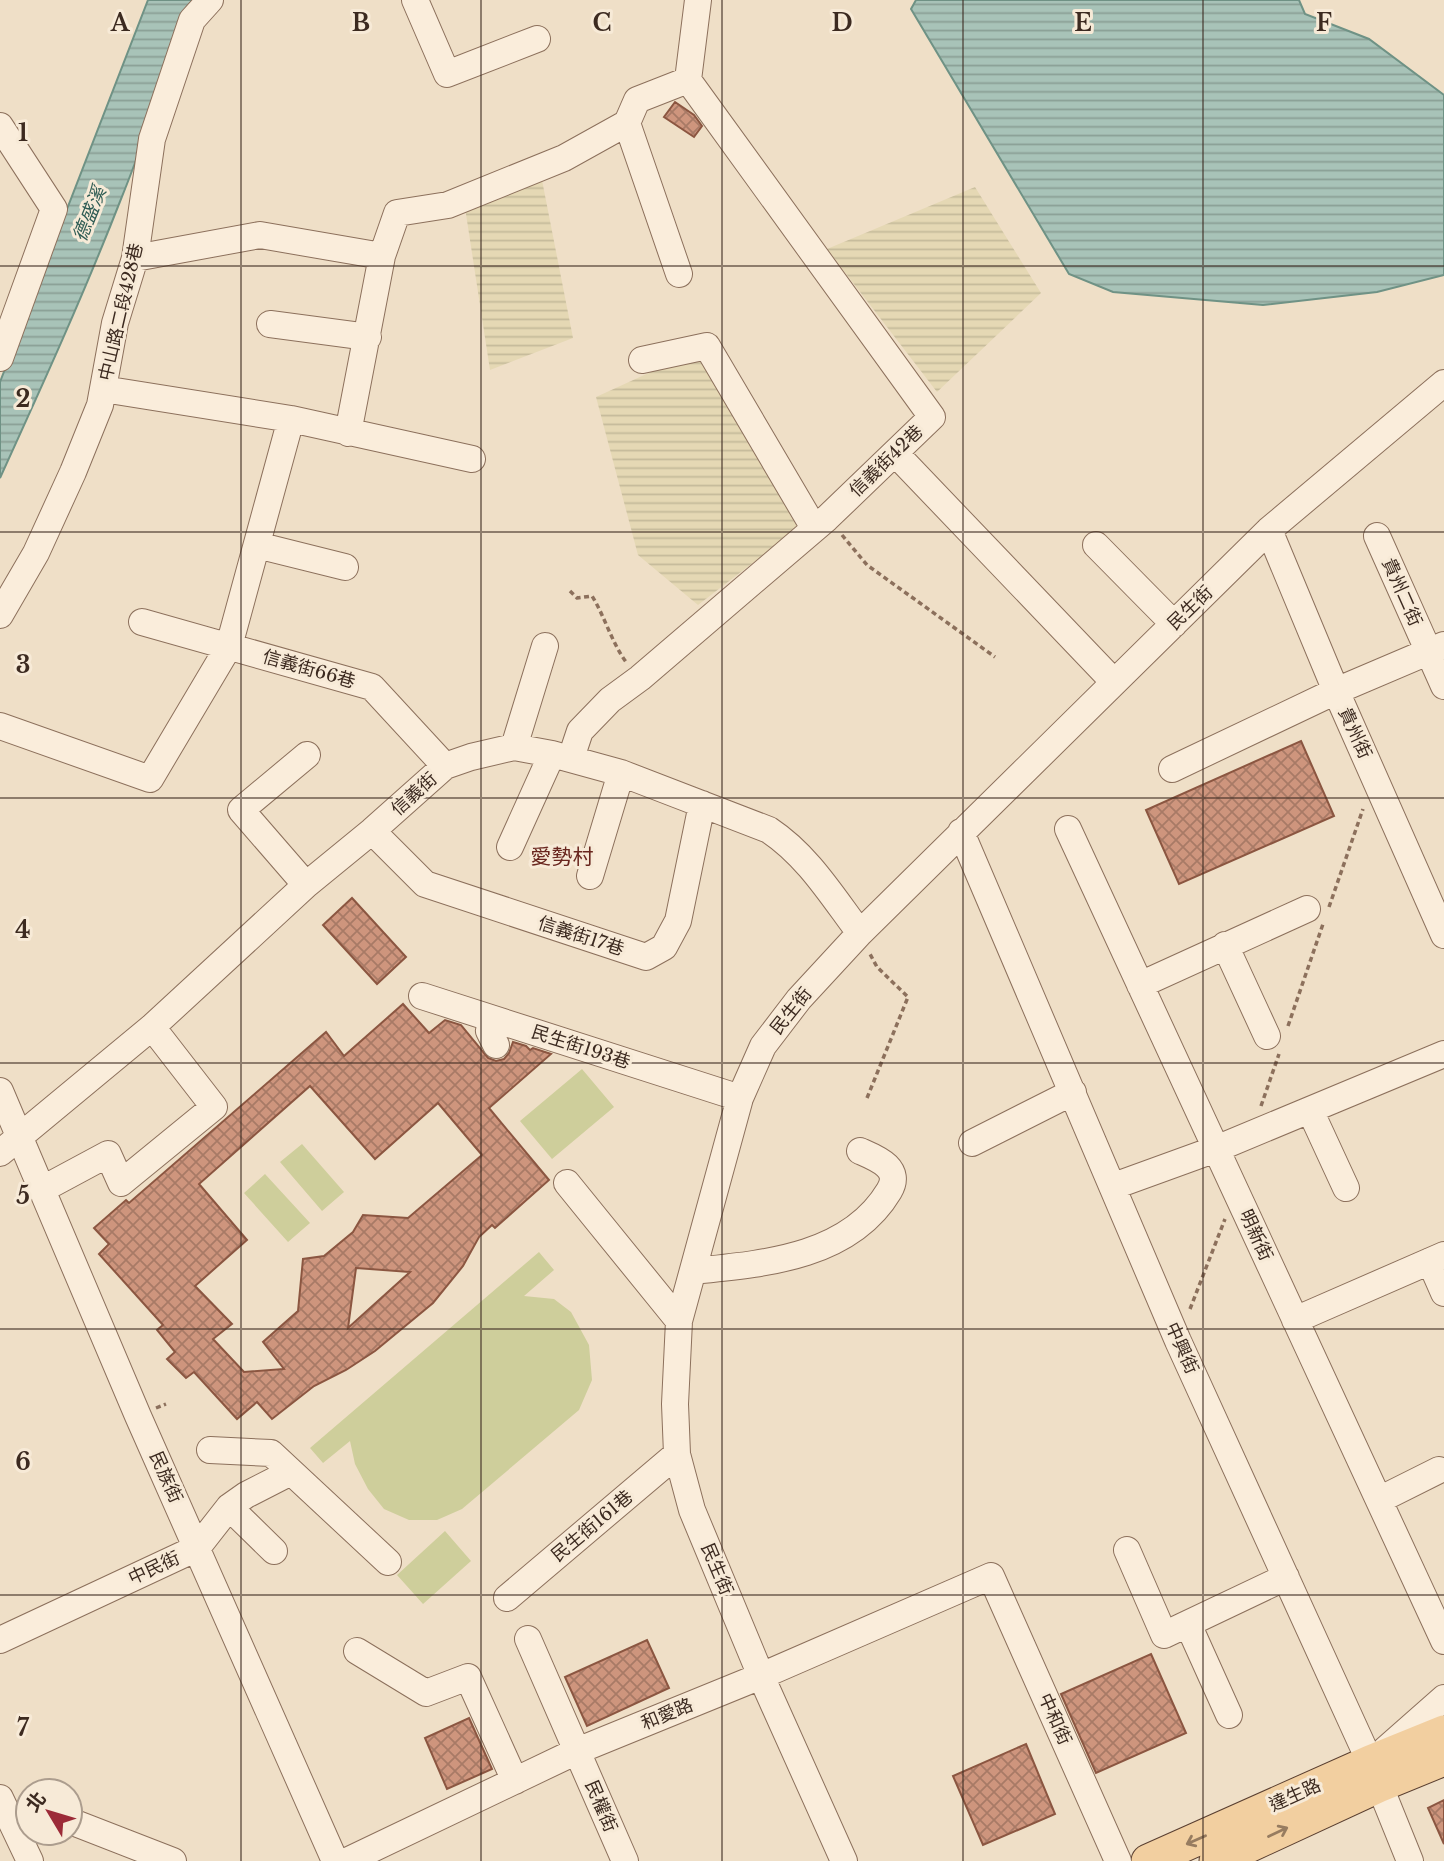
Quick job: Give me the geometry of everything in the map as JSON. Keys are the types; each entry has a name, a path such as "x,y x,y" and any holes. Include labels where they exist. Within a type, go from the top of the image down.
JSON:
{"main road":[{"name":"達生路","path":"1216,1861 1444,1732"},
{"name":"達生路","path":"1148,1861 1374,1774 1444,1759"}],"street":[{"name":"中山路二段428巷","path":"0,615 36,552 74,472 100,405 115,323 135,258 152,139 192,20 210,0"},
{"path":"415,0 447,74 537,39"},
{"path":"348,433 382,256 397,213 448,205 564,158 627,122 637,100 688,80 698,0"},
{"name":"信義街42巷","path":"510,847 561,756 580,731 610,700 640,678 820,523 932,417 688,80"},
{"path":"627,122 680,274"},
{"path":"0,126 54,209 0,358"},
{"path":"135,258 260,236 382,256"},
{"path":"270,324 368,338"},
{"path":"642,360 706,346 820,523"},
{"name":"民生街","path":"844,1861 761,1676 692,1510 677,1454 675,1404 679,1321 740,1098 763,1046 799,999 860,933 1269,530 1444,383"},
{"path":"103,389 291,419 472,459"},
{"path":"0,726 150,779 229,646 291,419"},
{"path":"895,453 1114,682"},
{"name":"貴州街","path":"1269,530 1336,691 1444,935"},
{"name":"貴州二街","path":"1377,536 1436,648 1444,686"},
{"path":"257,545 345,567"},
{"path":"1096,545 1174,624"},
{"name":"信義街66巷","path":"142,622 372,687 445,766"},
{"path":"514,747 545,646"},
{"path":"1172,769 1336,691 1436,648"},
{"name":"信義街","path":"0,1153 152,1027 306,885 445,766 471,757 514,747 561,756 621,773 769,830 791,845 808,864 860,933"},
{"path":"306,885 241,810 307,755"},
{"path":"590,876 621,773"},
{"name":"信義街17巷","path":"372,831 425,884 646,957 664,947 678,920 702,804"},
{"name":"明新街","path":"1068,829 1444,1641"},
{"name":"中興街","path":"961,832 1178,1341 1374,1774 1410,1861"},
{"path":"1140,985 1225,946 1319,914"},
{"path":"1225,946 1279,1036"},
{"name":"民生街193巷","path":"422,996 497,1032 740,1098"},
{"path":"41,1190 108,1154 121,1183 214,1107 152,1027"},
{"path":"1114,1186 1216,1150 1444,1054"},
{"name":"民族街","path":"0,1091 335,1861"},
{"path":"972,1143 1073,1092"},
{"path":"1310,1110 1346,1188"},
{"path":"693,1271 757,1264 794,1256 843,1236 857,1226 892,1187 892,1175 885,1162 860,1151"},
{"path":"568,1183 679,1321"},
{"path":"1295,1320 1437,1258 1444,1293"},
{"path":"210,1450 271,1453 388,1562"},
{"name":"民生街161巷","path":"507,1598 677,1454"},
{"path":"1379,1500 1439,1470"},
{"name":"中民街","path":"0,1640 197,1548 229,1507 291,1472"},
{"path":"229,1507 274,1551"},
{"path":"1127,1550 1230,1715"},
{"name":"和愛路","path":"347,1861 577,1751 761,1676 991,1576"},
{"name":"中和街","path":"991,1576 1118,1861"},
{"path":"1176,1630 1286,1577"},
{"name":"民權街","path":"528,1639 625,1861"},
{"path":"356,1651 426,1693 468,1678 515,1781"},
{"path":"1374,1774 1444,1699"},
{"path":"0,1796 30,1861"},
{"path":"84,1826 173,1861"}],"path":[{"path":"820,523 867,565 995,657"},
{"path":"570,591 577,598 592,596 622,656 640,678"},
{"path":"1251,1134 1279,1036 1319,914 1374,775"},
{"path":"860,933 877,967 908,997 867,1098"},
{"path":"1178,1341 1236,1192"}],"shaded area":[{"path":"541,175 573,338 490,370 464,201"},
{"path":"975,187 1041,293 937,392 827,249"},
{"path":"703,357 798,528 698,605 638,555 596,397 653,371"}],"green space":[{"path":"582,1069 614,1107 552,1159 520,1121"},
{"path":"302,1144 344,1192 322,1211 280,1162"},
{"path":"265,1174 310,1223 288,1242 244,1193"},
{"path":"539,1252 554,1270 524,1296 554,1299 571,1312 589,1345 592,1380 579,1410 462,1509 437,1520 409,1520 384,1509 368,1489 355,1464 350,1441 323,1463 310,1448"},
{"path":"445,1531 471,1561 423,1604 397,1575"}],"water":[{"name":"德盛溪","path":"148,0 198,0 92,270 0,478 0,382"},
{"path":"916,0 1299,0 1305,14 1369,39 1444,95 1444,275 1377,292 1263,305 1113,292 1069,274 911,9"}],"building":[{"path":"675,102 694,115 702,126 694,137 664,117"},
{"path":"1301,741 1334,816 1179,884 1146,810"},
{"path":"352,898 406,957 377,984 323,925"},
{"path":"403,1004 429,1033 445,1020 461,1025 488,1058 496,1061 504,1059 513,1042 530,1050 533,1048 551,1054 489,1108 549,1180 495,1228 492,1225 479,1237 463,1266 433,1303 375,1351 314,1386 272,1419 257,1402 237,1419 194,1372 186,1378 167,1359 175,1352 157,1330 163,1325 99,1254 109,1244 94,1228 126,1200 129,1203 326,1032 344,1056","holes":["310,1086 375,1159 438,1103 482,1155 408,1218 363,1215 353,1232 324,1256 303,1259 298,1311 263,1342 284,1369 244,1372 213,1339 232,1324 195,1286 247,1240 199,1184","356,1268 410,1272 348,1328"]},
{"path":"647,1640 669,1688 587,1726 565,1677"},
{"path":"1151,1654 1186,1733 1096,1773 1061,1694"},
{"path":"469,1718 492,1769 447,1789 425,1738"},
{"path":"1026,1744 1055,1814 983,1845 953,1776"},
{"path":"1444,1800 1444,1844 1428,1808"}],"district":[{"name":"愛勢村","path":"562,857"}]}
